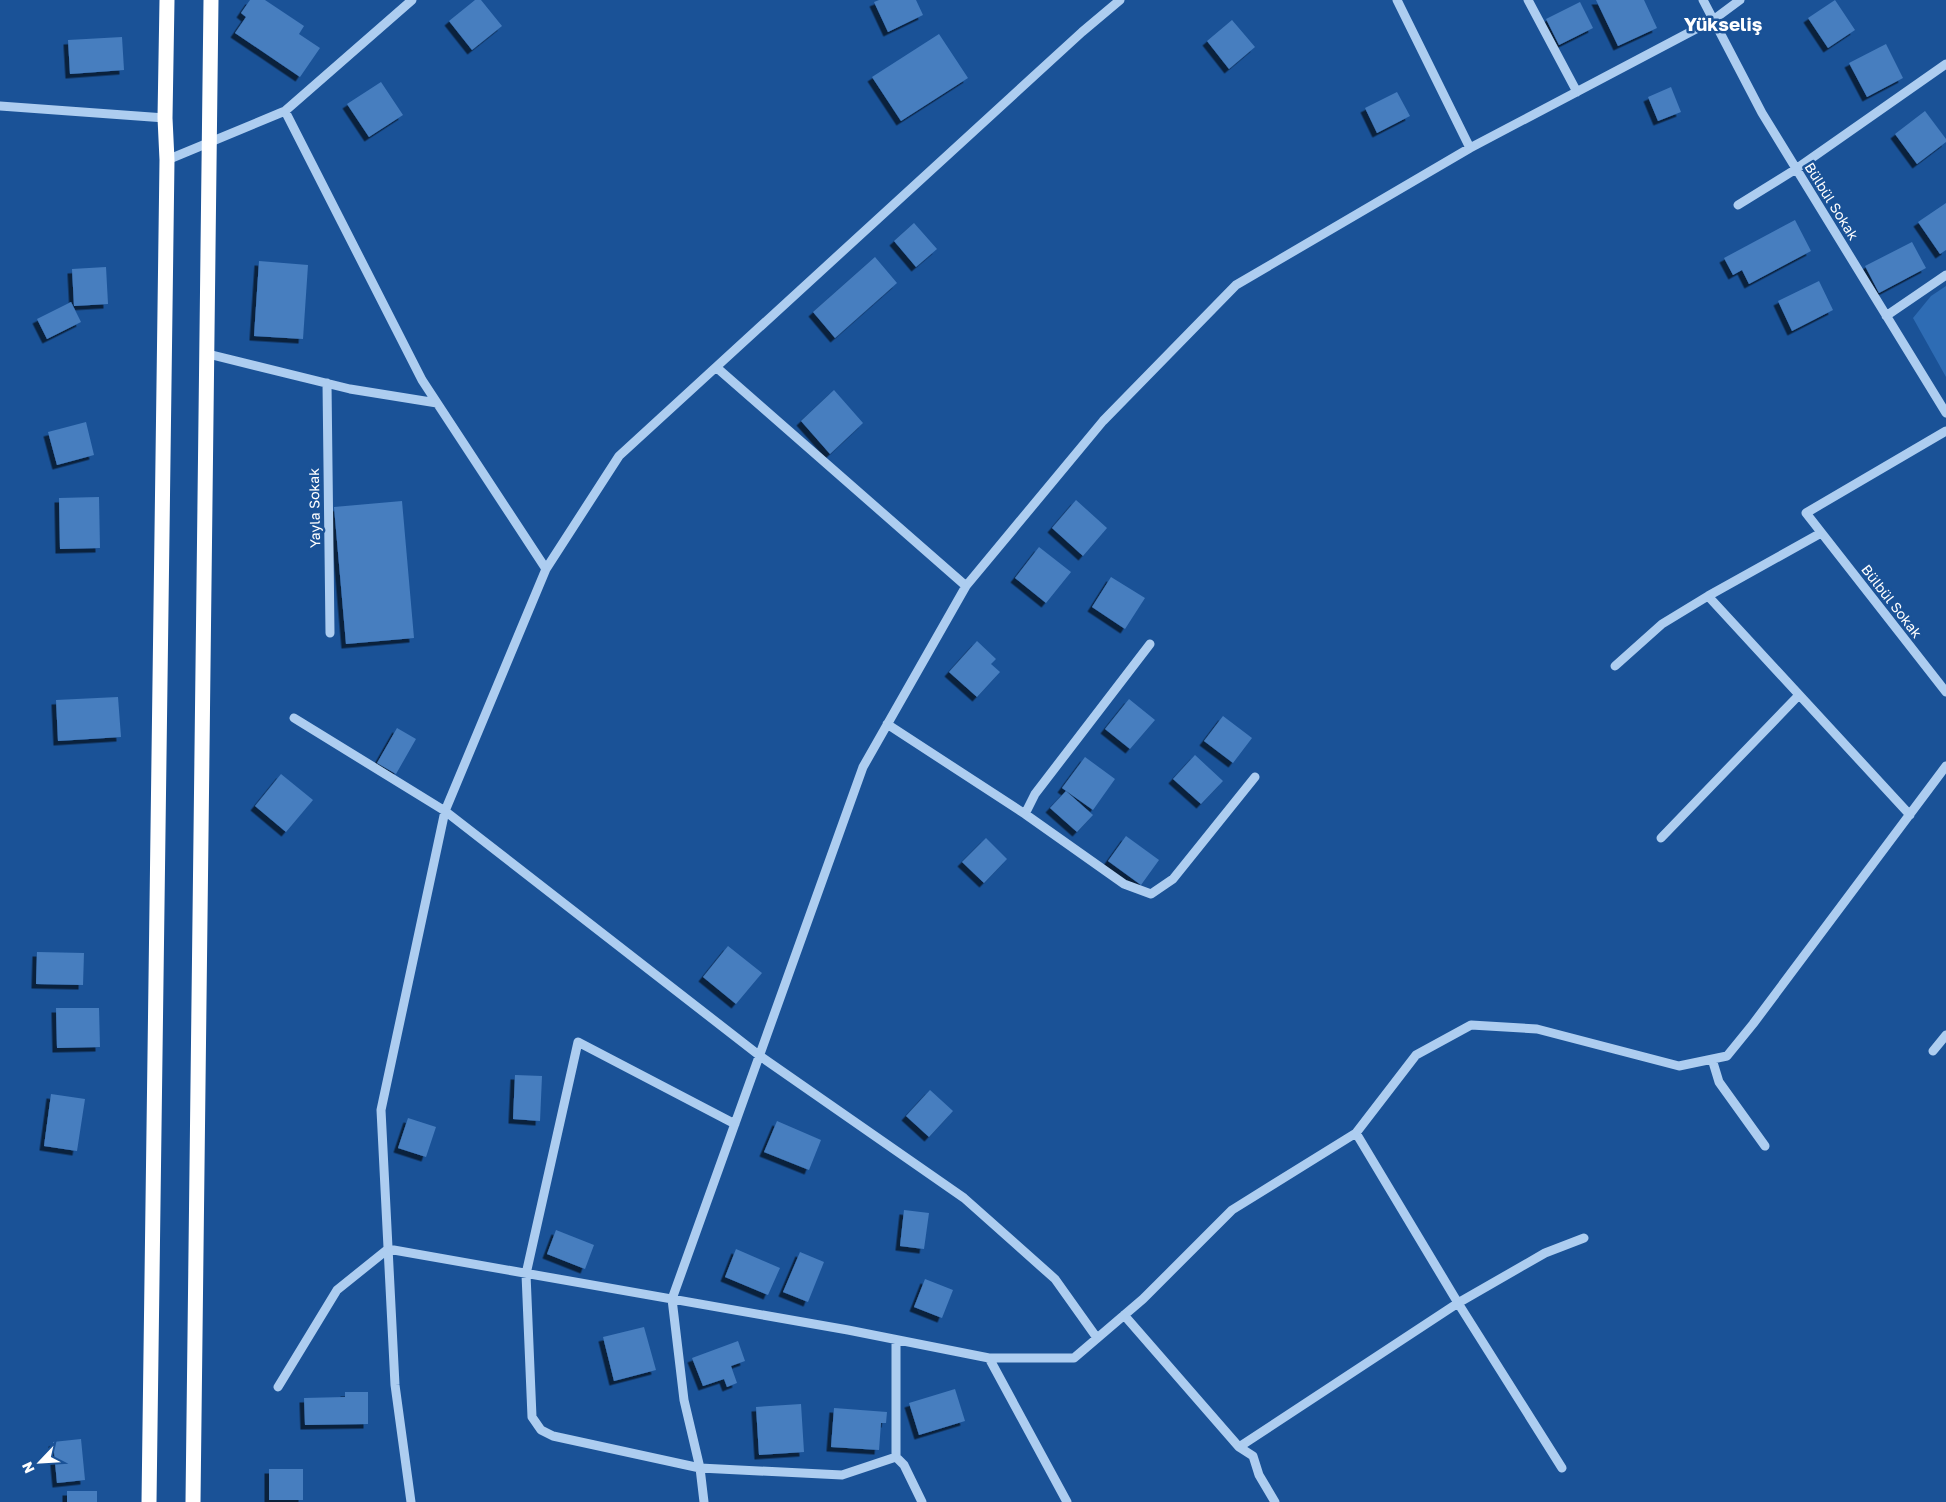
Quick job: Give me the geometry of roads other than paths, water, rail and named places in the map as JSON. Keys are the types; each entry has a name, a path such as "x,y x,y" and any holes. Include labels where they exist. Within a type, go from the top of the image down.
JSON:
{"highway":[{"path":"149,1502 167,160 165,118 167,0"},
{"path":"193,1502 211,0"}],"street":[{"path":"167,160 210,144 285,111 412,0"},
{"path":"411,1502 395,1386 381,1110 445,812 546,569 619,456 1082,32 1120,0"},
{"path":"1397,0 1470,148"},
{"path":"1528,0 1577,92"},
{"name":"Bülbül Sokak","path":"1703,0 1762,114 1946,412"},
{"path":"704,1502 700,1468 684,1400 672,1300 863,767 966,586 1103,421 1236,284 1470,148 1713,20 1740,0"},
{"path":"1738,205 1796,169 1946,64"},
{"path":"0,106 165,118"},
{"path":"285,111 417,372 546,569"},
{"path":"1886,316 1946,275"},
{"path":"208,354 350,389 437,403"},
{"path":"716,367 966,586"},
{"name":"Yayla Sokak","path":"327,384 330,633"},
{"name":"Bülbül Sokak","path":"1946,431 1806,513 1946,692"},
{"path":"1615,666 1662,624 1821,533"},
{"path":"1708,596 1910,815"},
{"path":"1025,814 1035,794 1150,644"},
{"path":"1660,838 1799,695"},
{"path":"294,718 445,812 760,1056 964,1198 1055,1279 1097,1338"},
{"path":"887,724 1025,814 1124,884 1151,894 1173,879 1255,776"},
{"path":"278,1387 337,1290 388,1249 989,1358 1074,1358 1143,1299 1232,1210 1356,1133 1416,1056 1471,1025 1536,1029 1679,1066 1727,1056 1946,766"},
{"path":"1933,1051 1946,1035"},
{"path":"735,1124 578,1042 526,1274 532,1417 541,1430 552,1436 700,1468 842,1475 896,1458"},
{"path":"1712,1059 1719,1082 1765,1146"},
{"path":"1356,1133 1458,1303 1562,1468"},
{"path":"1239,1447 1458,1303 1546,1253 1584,1238"},
{"path":"1124,1315 1239,1447 1253,1456 1259,1475 1275,1502"},
{"path":"896,1340 896,1458 904,1465 922,1502"},
{"path":"989,1358 1067,1502"}],"district":[{"name":"Yükseliş","path":"1723,23"}]}
